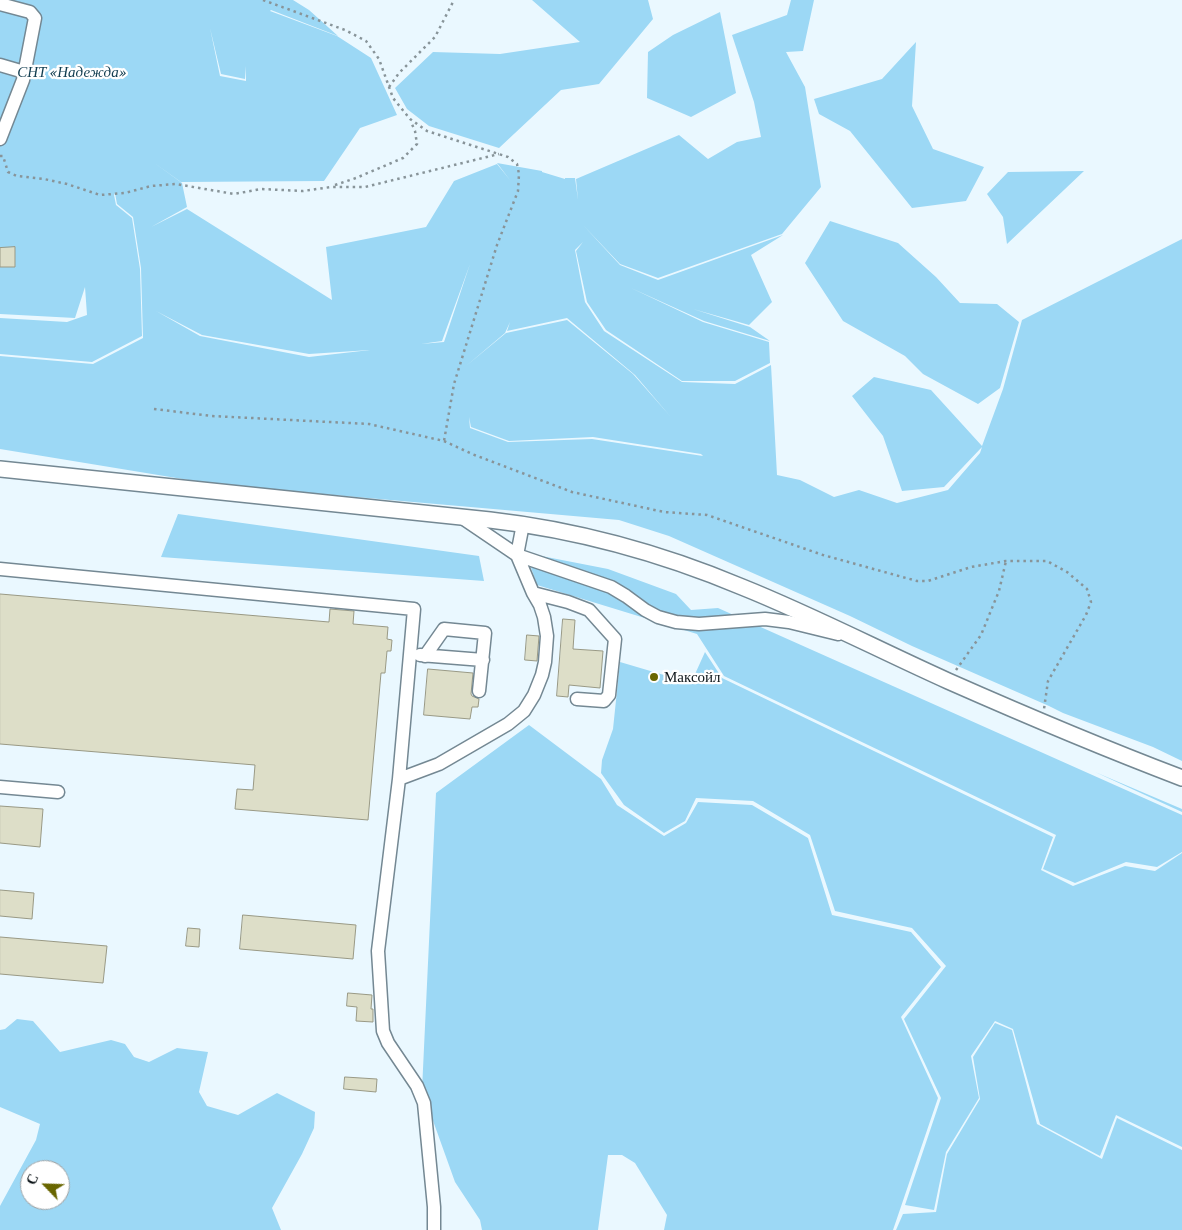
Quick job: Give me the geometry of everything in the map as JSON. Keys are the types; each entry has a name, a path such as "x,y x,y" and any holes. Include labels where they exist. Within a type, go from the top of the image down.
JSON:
{"main road":[{"path":"0,468 459,516 523,524 569,532 604,541 681,564 742,587 1042,722 1182,778"}],"lane":[{"path":"0,4 30,12 35,18 23,80 0,138"},
{"path":"0,65 24,72"},
{"path":"459,516 518,555 611,588 658,617 676,622 699,624 765,619 789,622 856,638"},
{"path":"398,779 439,764 508,724 524,711 534,694 545,662 547,636 540,604 533,593 518,555 523,524"},
{"path":"0,569 414,610 398,779 378,951 383,1031 388,1044 417,1086 424,1104 434,1208 434,1230"},
{"path":"533,593 568,602 589,610 615,639 609,695 604,701 577,700"},
{"path":"425,656 444,629 485,633 479,691"},
{"path":"410,654 483,660"},
{"path":"0,787 58,792"}],"path":[{"path":"263,0 344,30 366,41 379,59 393,98 410,120 415,131 417,144 403,158 331,187"},
{"path":"389,87 399,73 435,37 454,0"},
{"path":"410,120 427,131 508,157 517,164 518,191 497,245 454,384 444,441"},
{"path":"0,156 3,156 8,172 16,176 67,184 100,195 125,193 151,186 176,184 234,194 261,189 303,191 331,187 365,187 499,154"},
{"path":"154,409 212,416 369,424 444,441 472,454 572,492 664,512 706,515 823,555 917,581 928,581 971,567 1006,561 1047,561 1067,572 1087,589 1091,602 1086,615 1048,681 1042,722"},
{"path":"948,681 981,635 999,591 1006,561"}],"green space":[{"name":"СНТ «Надежда»","path":"0,0 293,0 309,10 338,36 270,11 337,36 371,58 397,115 360,128 324,181 181,182 153,162 182,183 187,207 151,227 187,209 332,300 326,247 426,227 454,181 497,164 510,180 497,163 542,171 565,179 575,178 578,200 576,179 679,135 708,159 737,142 761,137 754,102 732,35 787,15 791,0 814,0 803,51 786,52 805,87 821,187 782,234 658,278 620,264 583,225 620,265 658,280 783,235 751,255 772,302 749,325 693,309 750,327 770,341 704,321 631,288 703,322 769,342 770,363 735,381 682,381 606,330 587,302 576,251 583,242 575,250 585,302 604,331 682,382 735,384 771,365 777,475 800,480 834,497 859,490 897,503 948,490 980,453 982,447 944,487 902,491 883,436 852,396 874,377 931,390 982,446 1003,389 1022,320 1182,239 1182,761 1153,747 1063,713 669,536 619,520 219,485 0,449 0,356 93,364 143,338 141,268 133,217 117,204 115,193 116,205 132,218 140,269 142,336 92,362 0,354 0,318 67,322 87,315 85,287 75,318 0,314","holes":["210,28 221,74 245,79 246,66 246,81 220,76","470,264 444,342 421,344 442,341","156,311 202,335 309,354 370,350 309,357 200,336","567,318 635,375 670,416 633,374 567,320 506,333 466,366 505,333 510,322 507,331","469,417 471,427 509,441 593,437 701,454 703,456 592,439 508,442 470,428"]},
{"path":"532,0 648,0 653,19 599,84 561,90 499,148 429,126 407,109 395,88 433,52 500,54 580,42"},
{"path":"720,12 736,93 691,117 647,98 648,52 673,35"},
{"path":"916,42 912,106 933,149 984,167 966,201 912,208 850,131 819,114 814,99 882,79"},
{"path":"1084,171 1007,244 1003,217 987,194 1008,172"},
{"path":"830,221 898,243 936,277 960,303 997,304 1019,322 1000,388 978,404 923,374 905,356 843,321 805,263"},
{"path":"178,514 479,556 484,581 161,557"},
{"path":"526,553 608,569 676,594 691,610 718,608 1182,815 1182,852 1157,867 1126,862 1075,883 1043,869 1056,835 724,676 697,634 537,585"},
{"path":"705,652 722,678 1053,837 1041,870 1073,886 1125,866 1155,871 1182,853 1182,1147 1116,1115 1100,1156 1040,1124 1013,1029 995,1021 971,1056 979,1098 946,1152 934,1210 905,1205 941,1098 904,1019 946,966 912,928 835,911 810,835 753,801 696,798 685,821 664,833 624,805 601,773 602,760 613,729 620,662 691,683"},
{"path":"529,725 601,779 617,805 664,836 686,823 698,802 752,805 808,838 832,915 911,932 941,967 901,1017 938,1098 893,1230 664,1230 667,1215 635,1163 622,1155 608,1155 598,1230 482,1230 480,1220 455,1182 422,1090 436,793"},
{"path":"1095,772 1182,809 1182,812"},
{"path":"17,1019 33,1021 60,1052 111,1040 125,1044 134,1057 149,1062 177,1048 208,1052 199,1092 207,1106 238,1115 277,1093 315,1112 314,1128 272,1208 281,1230 0,1230 0,1206 20,1169 20,1210 70,1210 70,1160 25,1160 36,1140 40,1124 0,1107 0,1030 5,1029"},
{"path":"995,1023 1012,1030 1037,1124 1102,1159 1117,1118 1182,1150 1182,1230 896,1230 903,1214 936,1212 947,1154 980,1099 973,1057"}],"building":[{"path":"15,247 15,267 0,267 0,248"},
{"path":"0,594 329,622 330,609 354,611 353,624 388,627 387,639 392,640 391,651 387,651 385,673 381,673 368,820 235,809 237,789 253,790 255,765 0,744"},
{"path":"563,619 575,620 573,649 603,651 600,688 569,685 568,697 557,696"},
{"path":"527,635 539,636 537,661 525,660"},
{"path":"428,669 473,673 471,694 479,699 478,707 472,707 470,719 424,715"},
{"path":"0,806 43,809 40,847 0,843"},
{"path":"0,890 34,893 32,919 0,916"},
{"path":"243,915 356,925 353,959 240,949"},
{"path":"188,928 200,929 199,947 186,946"},
{"path":"0,937 107,946 103,983 0,974"},
{"path":"348,993 372,995 371,1009 373,1009 373,1022 356,1021 357,1007 347,1006"},
{"path":"345,1077 377,1079 376,1092 344,1089"}],"place":[{"name":"Максойл","path":"654,677"}]}
